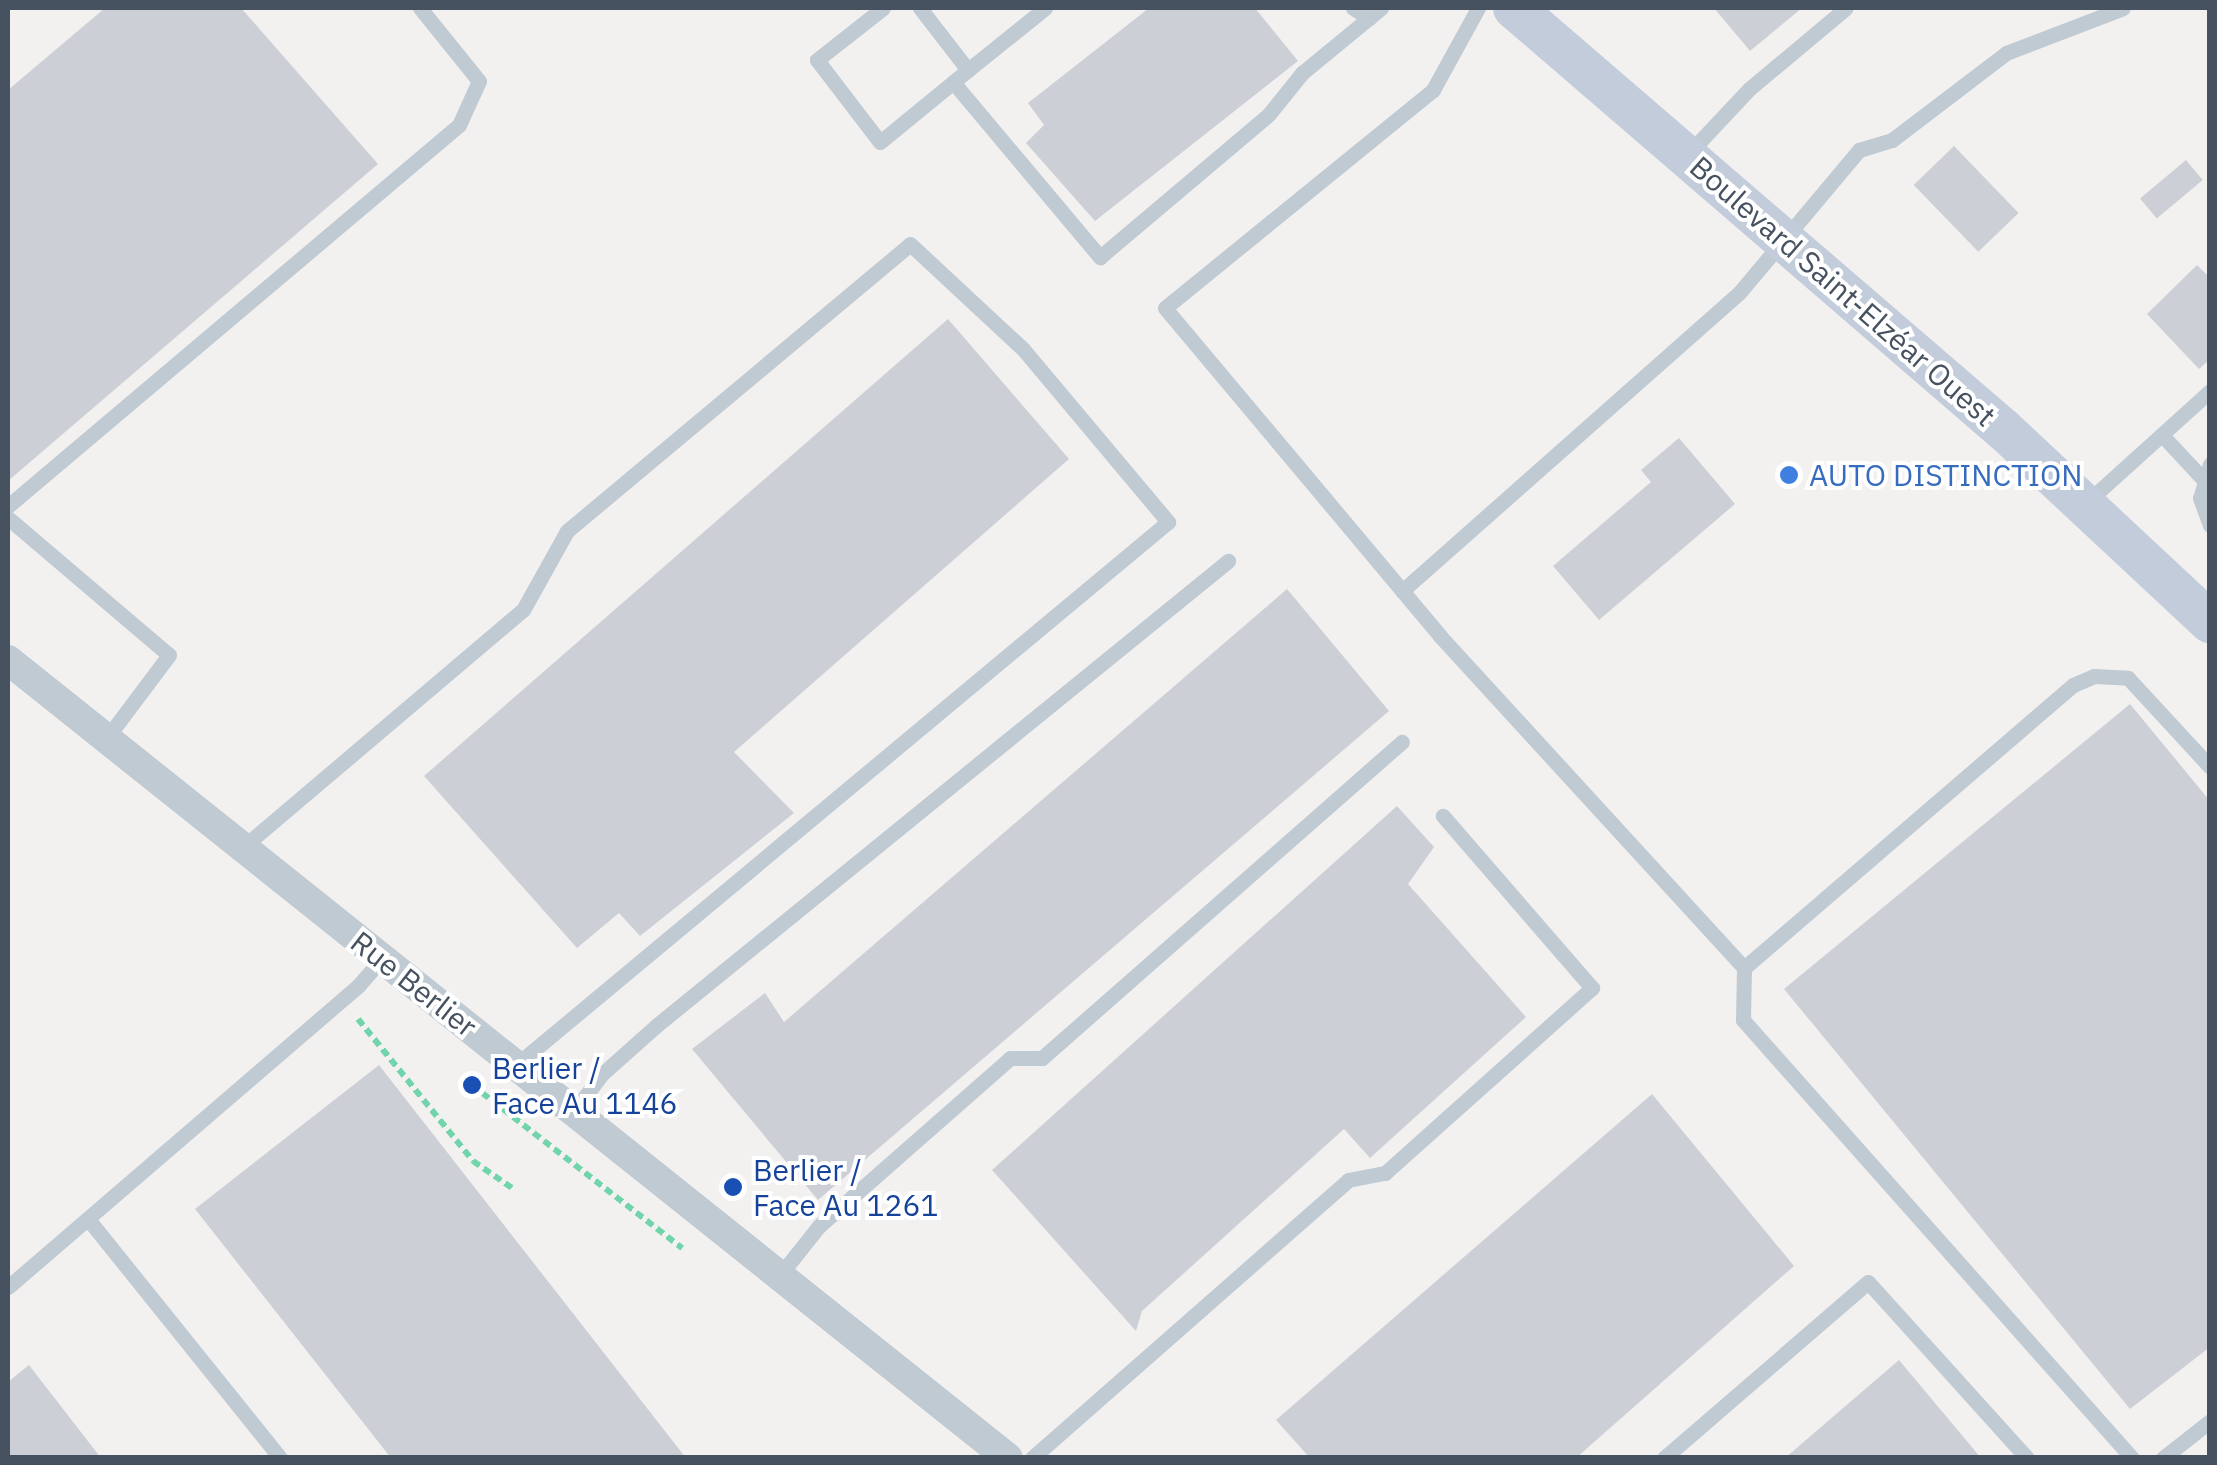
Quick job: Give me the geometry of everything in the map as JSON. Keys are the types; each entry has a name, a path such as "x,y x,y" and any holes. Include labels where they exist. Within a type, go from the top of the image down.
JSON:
{"street":[{"name":"Boulevard Saint-Elzéar Ouest","path":"1514,8 2204,608"},
{"name":"Rue Berlier","path":"11,670 106,739 1008,1458"}],"lane":[{"path":"8,506 459,125 480,81 420,8"},
{"path":"883,8 817,60 880,142 1045,8"},
{"path":"920,8 968,70"},
{"path":"1353,8 1375,13"},
{"path":"1478,8 1433,90 1165,308 1402,591 1744,968 1742,1020 2132,1458"},
{"path":"1686,156 1748,89 1846,8"},
{"path":"1402,591 1740,293 1859,150 1892,140 2006,53 2123,8"},
{"path":"953,82 1100,257 1269,114 1302,72 1375,13"},
{"path":"242,848 510,622 567,531 910,244 1023,349 1168,522 516,1065"},
{"path":"2085,504 2136,452 2162,435 2210,391"},
{"path":"2162,435 2206,471 2200,498 2210,524"},
{"path":"8,518 169,654 106,739"},
{"path":"574,1111 602,1074 657,1026 1228,561"},
{"path":"1744,968 2073,685 2094,676 2128,678 2210,768"},
{"path":"780,1275 819,1226 1010,1058 1042,1058 1402,742"},
{"path":"1032,1458 1348,1180 1386,1173 1592,988 1443,816"},
{"path":"8,1287 358,986 382,958"},
{"path":"88,1219 280,1458"},
{"path":"1664,1458 1868,1282 2027,1458"},
{"path":"2163,1458 2210,1421"}],"path":[{"path":"359,1020 473,1161 515,1190"},
{"path":"472,1085 682,1248"}],"building":[{"path":"105,8 241,8 378,164 8,481 8,90"},
{"path":"1149,8 1255,8 1298,61 1095,221 1026,143 1044,125 1028,103"},
{"path":"1714,8 1802,8 1750,51"},
{"path":"1954,146 2019,213 1978,252 1914,185"},
{"path":"2186,160 2203,180 2157,218 2140,199"},
{"path":"2197,265 2210,278 2210,359 2199,369 2147,314"},
{"path":"948,319 1069,459 734,752 794,813 640,936 619,913 577,948 424,776"},
{"path":"1679,438 1735,504 1599,620 1553,566 1651,482 1641,470"},
{"path":"1287,589 1389,711 818,1200 692,1049 765,993 784,1022"},
{"path":"2130,704 2210,801 2210,1347 2130,1409 1784,989"},
{"path":"1397,806 1434,847 1408,884 1526,1017 1370,1158 1344,1129 1142,1311 1136,1331 992,1170"},
{"path":"379,1065 686,1458 391,1458 195,1209"},
{"path":"1652,1094 1794,1266 1576,1458 1310,1458 1276,1420"},
{"path":"1899,1360 1981,1458 1785,1458"},
{"path":"29,1365 101,1458 8,1458 8,1382"}],"place":[{"name":"AUTO DISTINCTION","path":"1789,475"},
{"name":"Berlier / Face Au 1146","path":"472,1085"},
{"name":"Berlier / Face Au 1261","path":"733,1187"}]}
